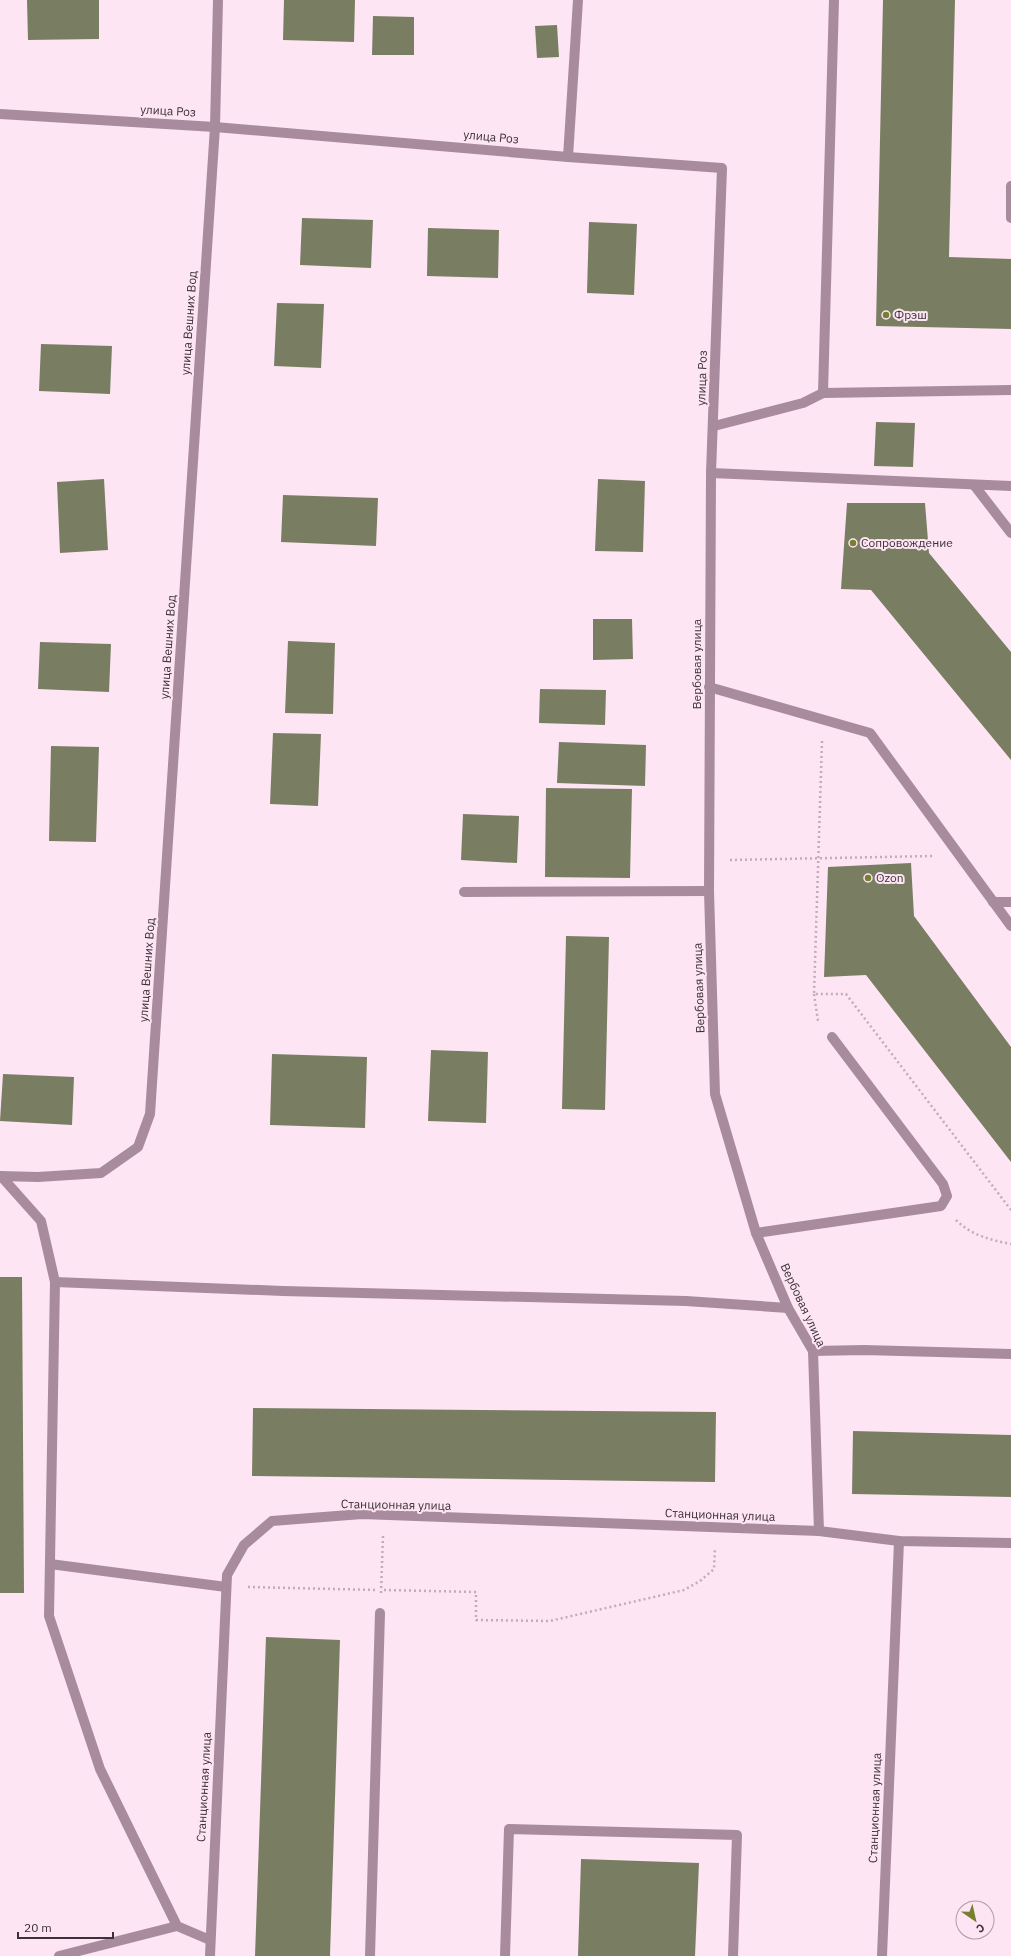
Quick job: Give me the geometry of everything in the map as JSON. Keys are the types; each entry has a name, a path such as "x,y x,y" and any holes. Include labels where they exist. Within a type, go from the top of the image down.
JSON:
{"street":[{"name":"улица Вешних Вод","path":"1,1176 38,1177 101,1173 138,1147 150,1114 215,127 218,0"},
{"path":"568,157 578,0"},
{"path":"823,393 834,0"},
{"name":"улица Роз","path":"0,114 215,127 568,157 722,168 714,426"},
{"path":"1011,186 1011,218"},
{"path":"714,426 803,403 823,393 1011,390"},
{"name":"Вербовая улица","path":"714,426 711,473 709,687 710,891 715,1094 756,1233 788,1308 812,1351 819,1531"},
{"path":"711,473 1011,486"},
{"path":"974,485 1011,533"},
{"path":"709,687 870,733 1011,926"},
{"path":"464,892 710,891"},
{"path":"993,902 1011,902"},
{"path":"756,1233 941,1206 947,1196 943,1184 832,1037"},
{"path":"1,1176 41,1221 55,1282 50,1616 100,1769 177,1926"},
{"path":"55,1282 283,1291 686,1301 788,1308"},
{"path":"812,1351 864,1350 1011,1354"},
{"name":"Станционная улица","path":"210,1956 227,1575 244,1545 272,1521 362,1514 819,1531 899,1541 1011,1543"},
{"name":"Станционная улица","path":"882,1956 899,1541"},
{"path":"50,1564 226,1587"},
{"path":"370,1956 380,1613"},
{"path":"505,1956 509,1829 737,1835 733,1956"},
{"path":"59,1956 177,1926 210,1940"}],"path":[{"path":"823,719 814,994 846,994 1011,1210"},
{"path":"710,860 959,855"},
{"path":"941,1206 966,1230 990,1240 1011,1244"},
{"path":"380,1613 384,1516"},
{"path":"226,1587 476,1592 476,1620 550,1621 684,1590 700,1581 714,1569 715,1528"}],"building":[{"path":"27,0 99,0 99,39 28,40"},
{"path":"284,0 355,0 354,42 283,40"},
{"path":"883,0 955,0 949,257 1011,259 1011,329 876,326"},
{"path":"373,16 414,17 414,55 372,55"},
{"path":"557,25 559,57 537,58 535,26"},
{"path":"302,218 373,220 371,268 300,265"},
{"path":"589,222 637,224 634,295 587,293"},
{"path":"428,228 499,230 498,278 427,276"},
{"path":"277,303 324,304 321,368 274,366"},
{"path":"41,344 112,346 110,394 39,391"},
{"path":"876,422 915,423 913,467 874,466"},
{"path":"104,479 108,550 60,553 57,482"},
{"path":"598,479 645,481 643,552 595,551"},
{"path":"283,495 378,498 376,546 281,542"},
{"path":"847,503 925,503 929,553 1011,652 1011,760 871,590 841,589"},
{"path":"593,619 632,619 633,659 593,660"},
{"path":"288,641 335,643 333,714 285,713"},
{"path":"40,642 111,644 109,692 38,689"},
{"path":"540,689 606,690 605,725 539,723"},
{"path":"273,733 321,734 318,806 270,804"},
{"path":"559,742 646,745 645,786 557,783"},
{"path":"51,746 99,747 96,842 49,841"},
{"path":"546,788 632,789 630,878 545,877"},
{"path":"463,814 519,816 517,863 461,860"},
{"path":"911,863 914,916 1011,1047 1011,1162 866,975 824,977 828,867"},
{"path":"566,936 609,937 605,1110 562,1109"},
{"path":"431,1050 488,1052 486,1123 428,1121"},
{"path":"272,1054 367,1057 365,1128 270,1125"},
{"path":"3,1074 74,1077 72,1125 0,1121"},
{"path":"0,1277 22,1277 24,1593 0,1593"},
{"path":"253,1408 716,1412 715,1482 252,1476"},
{"path":"853,1431 1011,1435 1011,1497 852,1494"},
{"path":"266,1637 340,1640 330,1956 255,1956"},
{"path":"581,1859 699,1863 695,1956 578,1956"}],"place":[{"name":"Фрэш","path":"886,315"},
{"name":"Сопровождение","path":"853,543"},
{"name":"Ozon","path":"868,878"}]}
